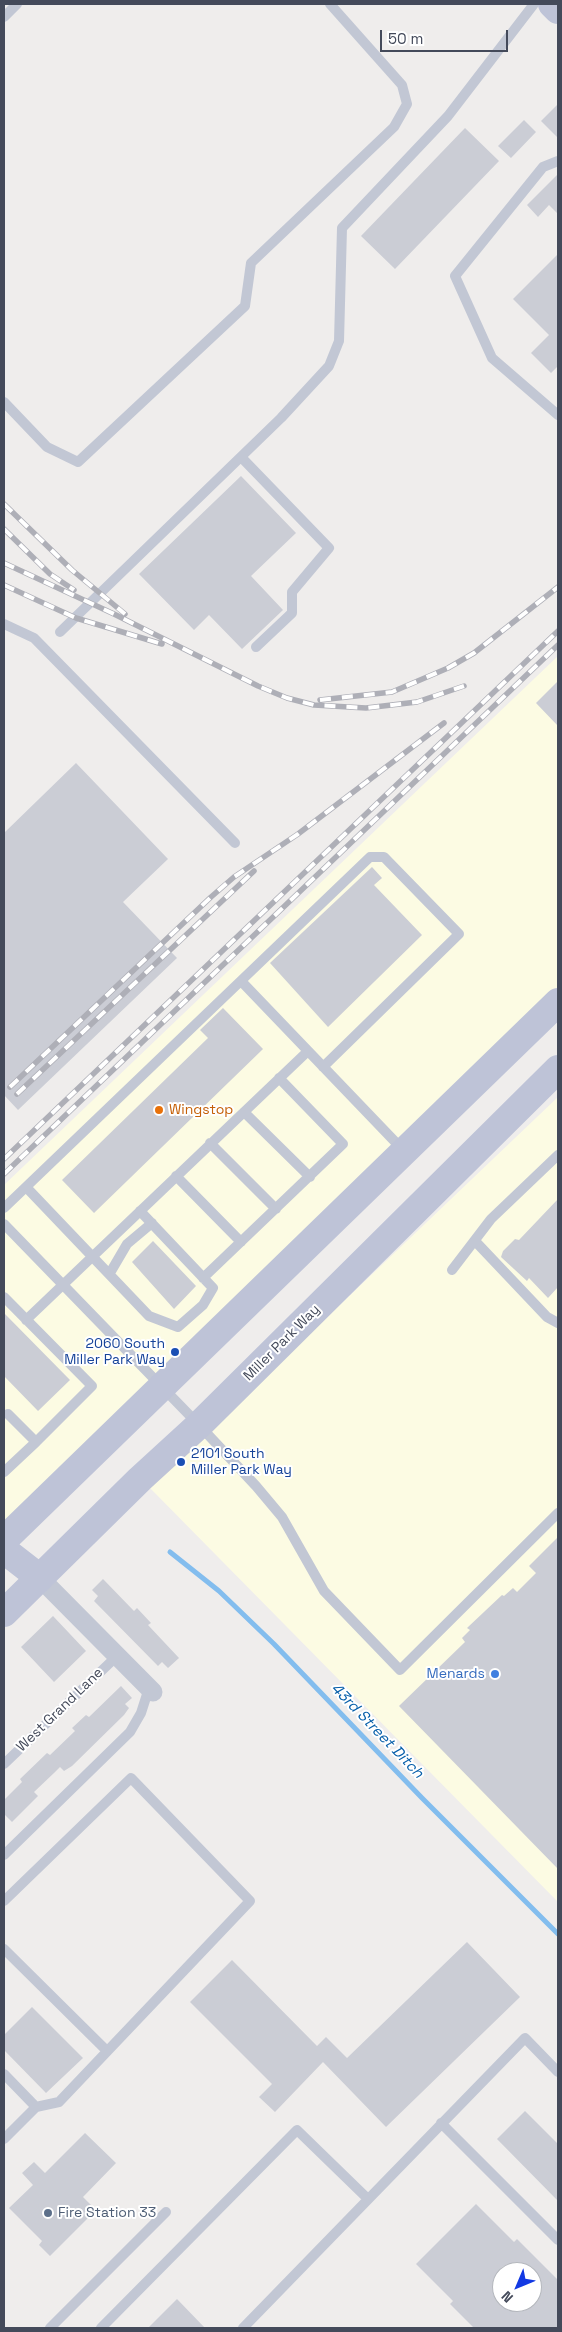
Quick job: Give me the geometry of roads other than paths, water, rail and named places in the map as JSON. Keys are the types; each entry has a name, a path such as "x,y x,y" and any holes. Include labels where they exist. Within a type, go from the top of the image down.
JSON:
{"main road":[{"path":"552,4 558,10"},
{"path":"4,1540 558,1002"},
{"name":"Miller Park Way","path":"4,1613 140,1478 199,1425 558,1069"},
{"path":"4,1550 40,1578"}],"street":[{"path":"40,1578 151,1690"}],"lane":[{"path":"4,17 18,4"},
{"path":"4,402 47,447 78,462 245,306 251,263 394,126 408,104 402,85 330,4"},
{"path":"60,632 241,457 329,366 337,350 342,228 448,116 534,4"},
{"path":"558,161 543,167 455,276 492,358 558,415"},
{"path":"241,457 329,548 292,592 292,613 256,647"},
{"path":"4,624 34,638 235,843"},
{"path":"4,1208 370,857 384,857 458,934 323,1067"},
{"path":"241,981 404,1150"},
{"path":"26,1320 308,1051"},
{"path":"203,1278 343,1144 279,1078"},
{"path":"244,1112 310,1177"},
{"path":"210,1144 276,1210"},
{"path":"452,1270 491,1219 558,1155"},
{"path":"176,1176 241,1242"},
{"path":"26,1186 94,1255 149,1316 178,1327 202,1305 213,1288 140,1210"},
{"path":"110,1273 127,1244 152,1222"},
{"path":"4,1224 199,1425 282,1518 324,1592 400,1670 558,1513"},
{"path":"475,1241 547,1317 558,1323"},
{"path":"4,1297 92,1386 4,1472"},
{"path":"5,1414 36,1442"},
{"name":"West Grand Lane","path":"4,1764 117,1656"},
{"path":"4,1855 130,1732 141,1714 151,1690"},
{"path":"4,1901 131,1778 250,1902 59,2102 36,2107 4,2139"},
{"path":"4,1949 107,2051"},
{"path":"243,2328 525,2038 558,2072"},
{"path":"4,2074 36,2107"},
{"path":"442,2123 558,2240"},
{"path":"101,2328 297,2130 368,2199"},
{"path":"50,2328 166,2212"}],"waterway":[{"name":"43rd Street Ditch","path":"170,1552 219,1591 274,1644 422,1798 558,1934"}],"railway":[{"path":"4,504 72,570 125,614"},
{"path":"4,529 50,574 74,590"},
{"path":"4,563 114,614 258,686 287,698 314,705 366,708 417,702 464,686"},
{"path":"4,585 76,618 162,644"},
{"path":"320,700 392,692 448,668 474,653 558,587"},
{"path":"4,1159 558,631"},
{"path":"4,1174 558,645"},
{"path":"10,1087 234,877 298,834 444,723"},
{"path":"17,1094 254,871"}],"place":[{"name":"Wingstop","path":"159,1110"},
{"name":"2060 South Miller Park Way","path":"175,1352"},
{"name":"2101 South Miller Park Way","path":"181,1462"},
{"name":"Menards","path":"495,1674"},
{"name":"Fire Station 33","path":"48,2213"}]}
